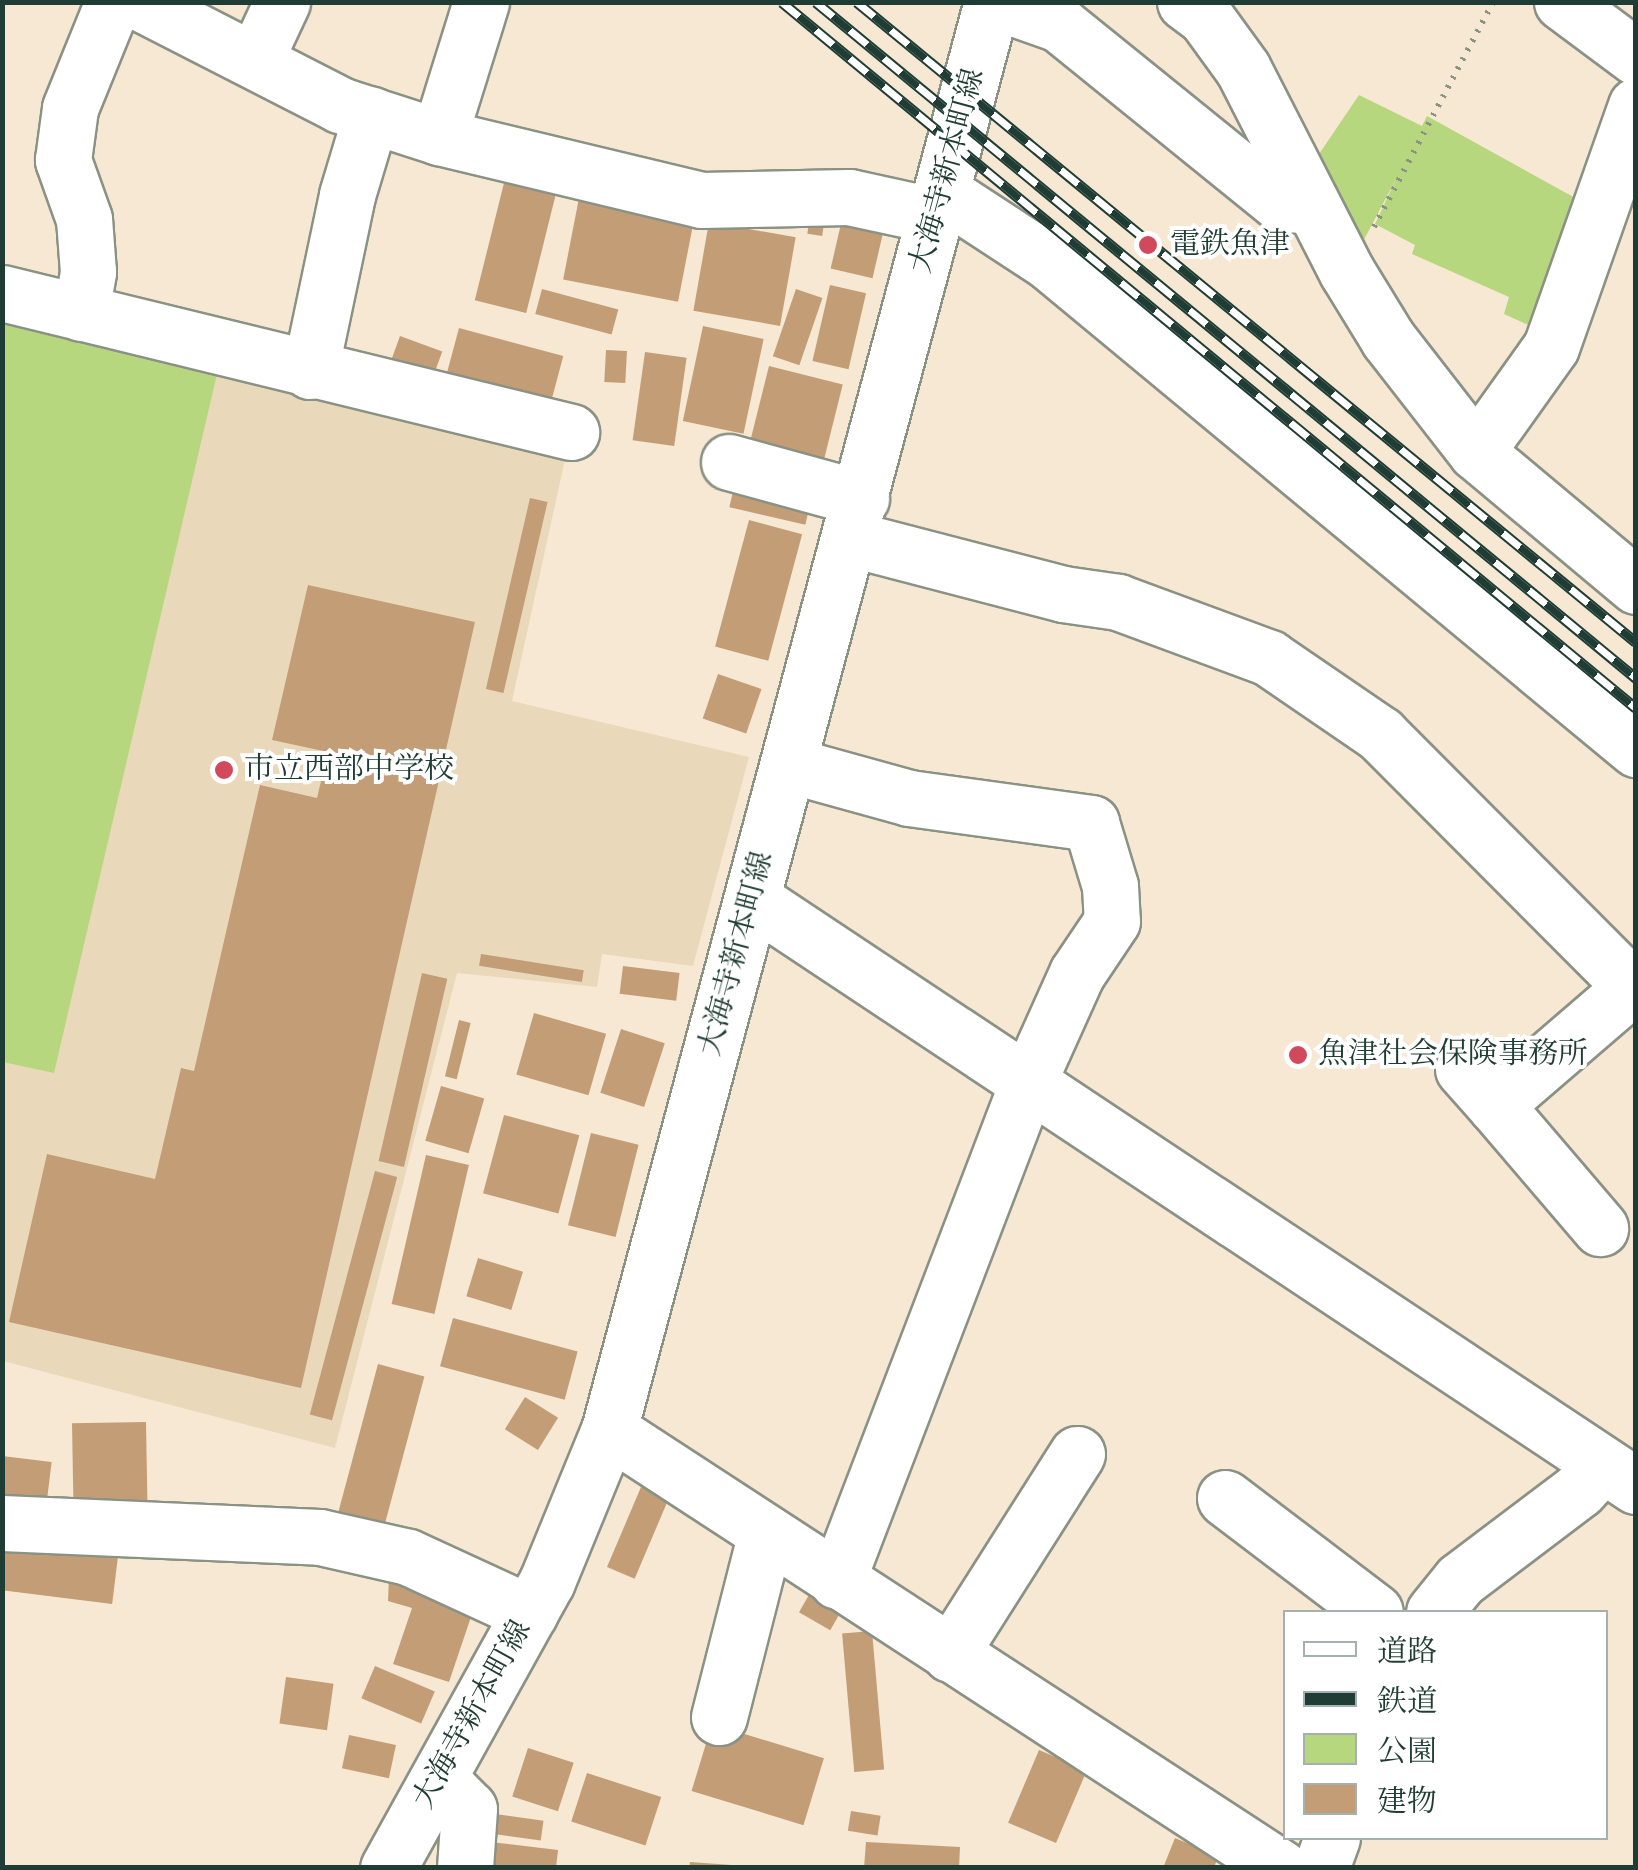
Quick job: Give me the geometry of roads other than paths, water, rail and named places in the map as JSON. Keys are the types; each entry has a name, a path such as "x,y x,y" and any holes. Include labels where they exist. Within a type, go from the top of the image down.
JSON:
{"street":[{"path":"81,313 88,272 84,219 63,160 70,108 112,2"},
{"path":"254,60 282,2"},
{"path":"438,137 480,2"},
{"path":"994,2 1059,24 1280,203 1308,206"},
{"name":"大海寺新本町線","path":"388,1868 530,1613 609,1430 994,2"},
{"path":"1185,2 1206,18 1243,69 1308,206 1388,339 1476,452 1636,586"},
{"path":"1562,2 1636,58"},
{"path":"170,9 254,60 371,115 438,137 701,200 849,197 940,204 1048,262 1636,748"},
{"path":"1476,452 1551,347 1636,105"},
{"path":"310,371 346,195 371,115"},
{"path":"2,293 571,432"},
{"path":"729,462 856,518 1063,594 1118,602 1269,658 1380,734 1634,989 1479,1087 1600,1228"},
{"path":"790,765 908,798 1091,823 1110,886 1112,920 1077,973 1028,1084 837,1580"},
{"path":"752,900 1624,1474"},
{"path":"609,1430 1281,1868"},
{"path":"950,1654 1076,1454"},
{"path":"1436,1610 1460,1580 1580,1490 1624,1474"},
{"path":"1224,1498 1372,1610"},
{"path":"2,1523 320,1537 408,1557 530,1613"},
{"path":"720,1717 766,1534"},
{"path":"439,1779 469,1809 465,1868"},
{"path":"1322,1868 1331,1840"}],"railway":[{"path":"782,2 1636,708"},
{"path":"816,2 1636,678"},
{"path":"857,2 1636,642"}],"place":[{"name":"電鉄魚津","path":"1148,245"},
{"name":"市立西部中学校","path":"224,770"},
{"name":"魚津社会保険事務所","path":"1298,1055"}]}
